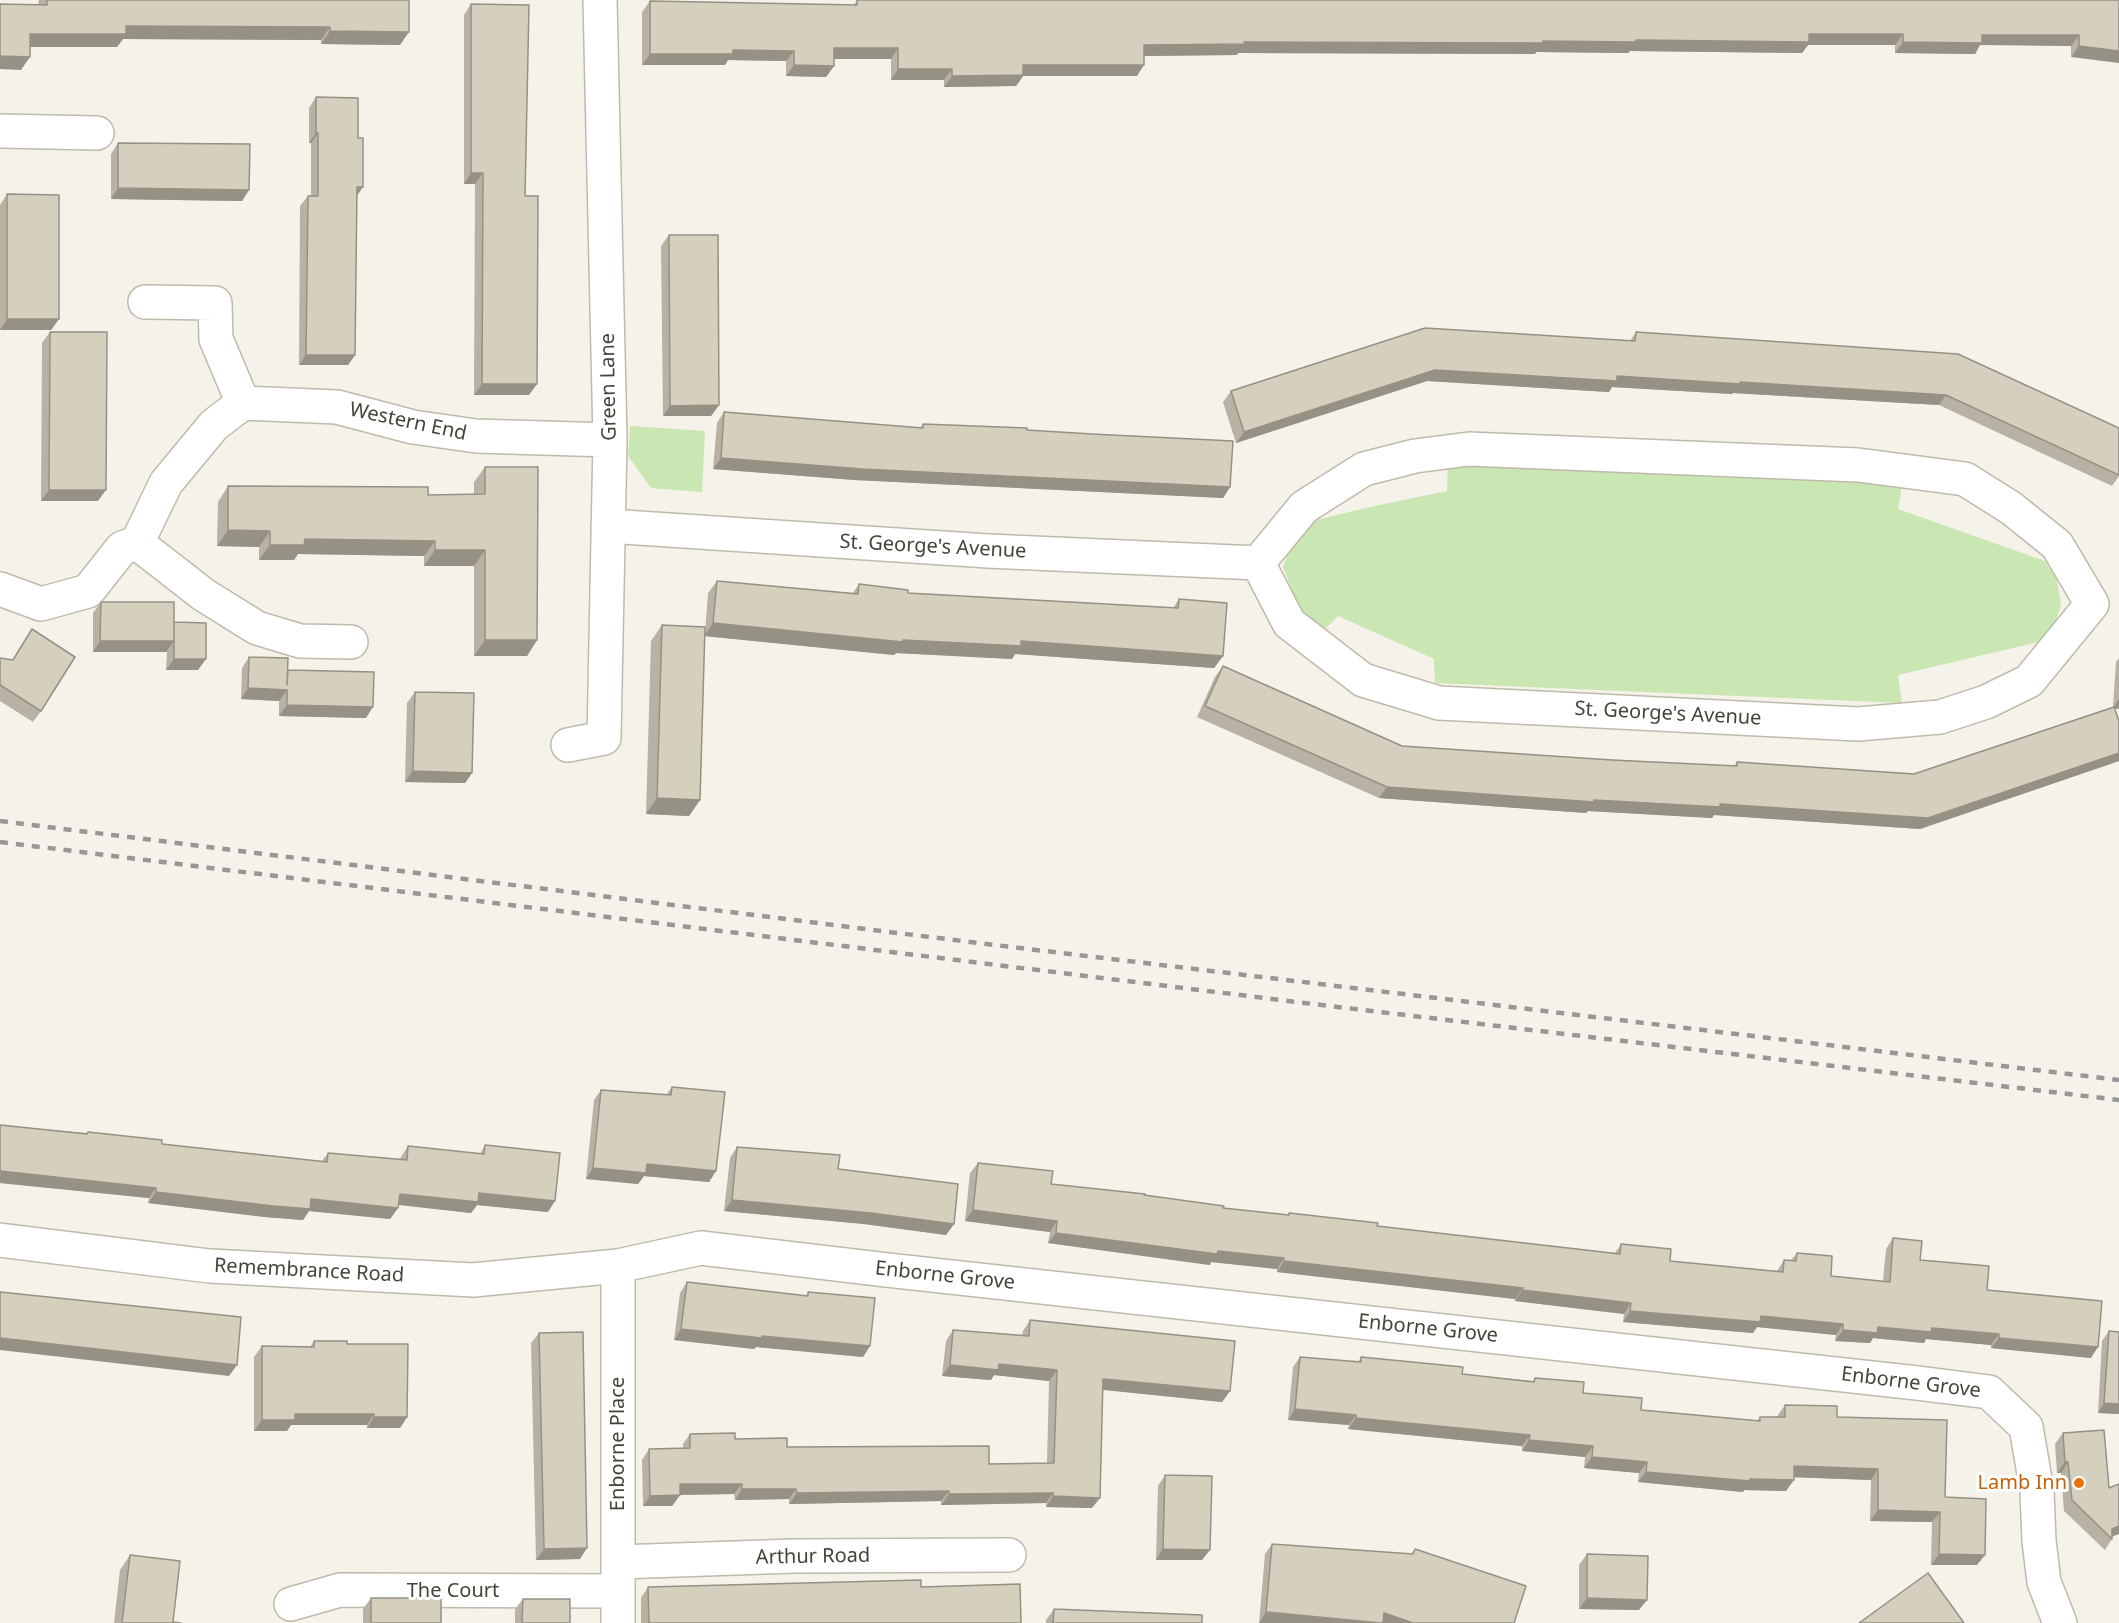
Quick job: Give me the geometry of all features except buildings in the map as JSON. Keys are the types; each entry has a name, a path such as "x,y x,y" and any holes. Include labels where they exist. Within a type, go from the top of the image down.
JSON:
{"street":[{"name":"Green Lane","path":"568,745 604,738 610,440 600,0"},
{"path":"0,131 97,134"},
{"path":"0,589 41,604 88,591 122,548 136,543 166,483 214,425 243,403 216,339 215,303 145,302"},
{"name":"Western End","path":"243,403 337,407 413,427 476,436 610,440"},
{"name":"St. George's Avenue","path":"1469,449 1858,465 1965,479 2011,508 2057,545 2106,605 2029,681 1986,702 1940,717 1858,724 1439,703 1363,680 1289,623 1258,563 1304,507 1364,469 1415,456 1469,449"},
{"name":"St. George's Avenue","path":"608,526 988,551 1258,563"},
{"path":"136,543 204,595 257,628 300,641 351,642"},
{"name":"Remembrance Road","path":"0,1240 210,1266 473,1280 618,1266"},
{"name":"Enborne Grove","path":"618,1266 701,1248 899,1272 1989,1392 2026,1427 2037,1491 2039,1541 2044,1582 2060,1623"},
{"name":"Enborne Place","path":"618,1266 618,1623"},
{"name":"Arthur Road","path":"617,1576 794,1556 1009,1555"},
{"name":"The Court","path":"291,1604 340,1590 617,1576"}],"green space":[{"path":"630,426 705,431 702,492 651,488 628,456"},
{"path":"1448,461 1903,481 1898,509 2045,561 2057,580 2061,606 2052,632 2043,641 1898,675 1902,703 1435,683 1434,659 1338,616 1324,630 1304,613 1283,567 1293,541 1308,522 1447,491"}],"railway":[{"path":"0,821 970,942 2119,1080"},
{"path":"0,842 1313,1004 2119,1100"}],"place":[{"name":"Lamb Inn","path":"2079,1483"}]}
